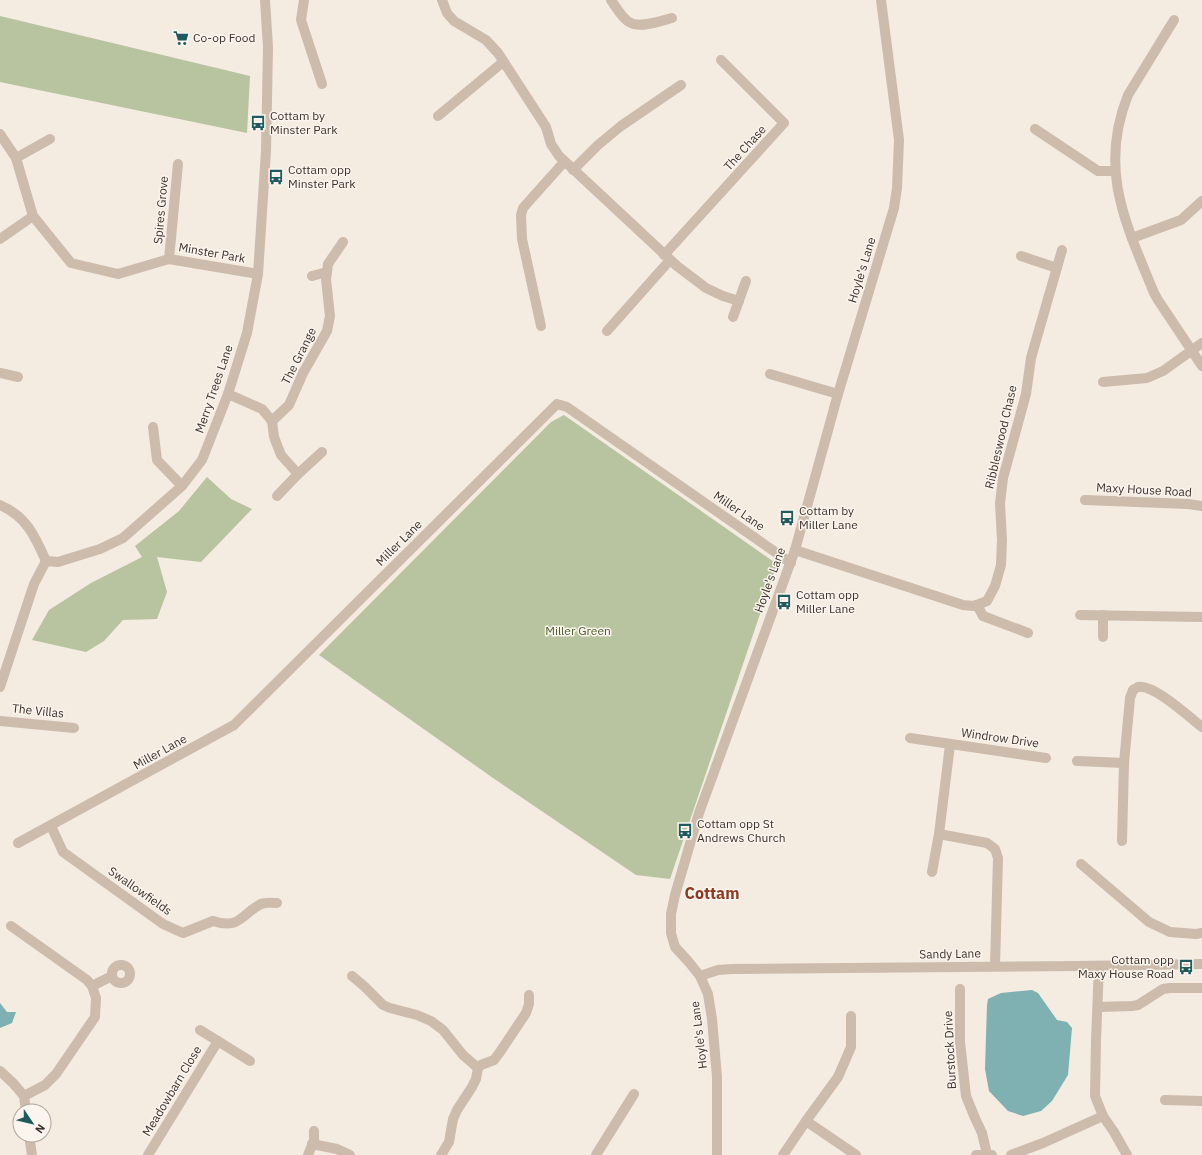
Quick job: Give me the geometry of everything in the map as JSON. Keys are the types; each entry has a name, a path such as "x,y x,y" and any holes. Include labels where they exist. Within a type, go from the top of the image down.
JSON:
{"street":[{"name":"Merry Trees Lane","path":"46,561 58,562 100,549 123,538 182,486 202,460 228,394 246,333 258,274 266,151 268,47 265,0"},
{"path":"304,0 300,20 322,84"},
{"path":"442,0 447,13 454,21 486,40 498,54 546,127 551,144 564,162 667,257 706,288 739,301"},
{"path":"611,0 628,22 634,25 640,26 672,18"},
{"name":"Hoyle's Lane","path":"717,1155 717,1077 712,1019 708,994 700,976 675,947 671,933 671,914 675,895 699,813 791,563 838,394 894,208 897,188 899,140 880,0"},
{"path":"1174,20 1128,95 1118,128 1115,171 1121,207 1132,238 1158,300 1202,366"},
{"name":"The Chase","path":"607,331 667,257 784,123 721,60"},
{"path":"438,116 503,62"},
{"path":"573,170 598,144 621,126 681,85"},
{"path":"1035,129 1098,171 1115,171"},
{"name":"Minster Park","path":"0,134 16,158 33,216 71,263 118,274 169,259 258,274"},
{"path":"16,158 50,139"},
{"path":"541,326 522,239 520,215 523,208 564,162"},
{"name":"Spires Grove","path":"169,259 178,164"},
{"path":"1132,238 1182,220 1202,201"},
{"path":"0,239 33,216"},
{"name":"The Grange","path":"272,421 289,404 303,373 327,331 330,316 326,279 328,264 343,242"},
{"name":"Ribbleswood Chase","path":"977,605 987,601 995,586 1001,565 1002,540 1000,502 1003,478 1026,394 1031,358 1062,250"},
{"path":"1021,256 1056,268"},
{"path":"312,276 327,272"},
{"path":"733,317 746,281"},
{"path":"1103,382 1148,378 1163,371 1202,343"},
{"path":"0,373 18,377"},
{"path":"770,374 838,394"},
{"path":"228,394 262,409 272,421 274,437 281,455 298,474"},
{"name":"Miller Lane","path":"18,843 234,725 557,404 567,407 791,563"},
{"path":"153,427 157,460 182,486"},
{"path":"277,496 322,452"},
{"name":"Maxy House Road","path":"1085,500 1188,504 1202,506"},
{"path":"0,505 26,522 38,542 46,561 34,584 0,687"},
{"path":"795,550 963,605 977,605 983,616 1028,633"},
{"path":"1080,615 1202,617"},
{"path":"1103,615 1103,637"},
{"path":"1122,842 1124,762 1130,698 1133,690 1138,687 1156,691 1202,727"},
{"name":"The Villas","path":"0,721 74,728"},
{"name":"Windrow Drive","path":"910,738 1046,758"},
{"name":"Windrow Drive","path":"932,872 939,834 950,745"},
{"path":"1077,761 1124,762"},
{"name":"Swallowfields","path":"51,826 63,852 163,924 183,932 213,921 223,925 235,922 262,904 277,903"},
{"path":"939,834 987,843 995,849 998,858 995,966"},
{"path":"1081,864 1149,922 1170,932 1202,933"},
{"path":"12,926 87,980 92,986 96,998 95,1016 56,1074 45,1085 24,1096"},
{"name":"Sandy Lane","path":"700,976 718,970 732,969 1202,964"},
{"path":"1100,966 1095,1096 1103,1116 1114,1132 1126,1155"},
{"path":"92,986 112,976"},
{"path":"352,976 383,1005 417,1015 431,1021 443,1030 463,1055 478,1068"},
{"name":"Burstock Drive","path":"960,988 960,1042 966,1096 982,1133 987,1154"},
{"path":"1098,1007 1138,1005 1163,989 1202,988"},
{"path":"441,1155 449,1142 453,1119 476,1079 478,1068 481,1065 494,1060 497,1056 526,1013 529,1004 529,995"},
{"path":"783,1155 838,1077 851,1047 851,1016"},
{"name":"Meadowbarn Close","path":"200,1030 250,1061"},
{"name":"Meadowbarn Close","path":"148,1155 218,1041"},
{"path":"0,1071 24,1096 25,1103"},
{"path":"596,1155 634,1094"},
{"path":"1165,1100 1202,1101"},
{"path":"1011,1155 1043,1143 1103,1116"},
{"path":"806,1121 856,1155"},
{"path":"308,1155 312,1144 314,1131"},
{"path":"30,1143 32,1155"},
{"path":"312,1144 337,1149 350,1155"},
{"path":"976,1155 992,1155"}],"green space":[{"path":"0,16 250,76 247,133 0,82"},
{"name":"Miller Green","path":"564,415 777,564 670,879 636,875 493,778 319,655 551,422"},
{"path":"207,477 231,499 252,509 201,562 157,557 167,592 157,619 123,620 104,641 86,652 32,640 49,610 91,583 142,557 135,546 179,511"}],"water":[{"path":"1032,990 1038,993 1057,1020 1067,1022 1072,1028 1068,1075 1052,1101 1041,1111 1023,1116 1008,1111 989,1091 985,1069 987,1005 988,999 1001,993"},
{"path":"0,1003 7,1012 16,1012 12,1023 0,1028"}],"place":[{"name":"Co-op Food","path":"181,38"},
{"name":"Cottam by Minster Park","path":"258,123"},
{"name":"Cottam opp Minster Park","path":"276,177"},
{"name":"Cottam by Miller Lane","path":"787,518"},
{"name":"Cottam opp Miller Lane","path":"784,602"},
{"name":"Cottam opp St Andrews Church","path":"685,831"},
{"name":"Cottam opp Maxy House Road","path":"1186,967"}],"district":[{"name":"Cottam","path":"712,893"}]}
